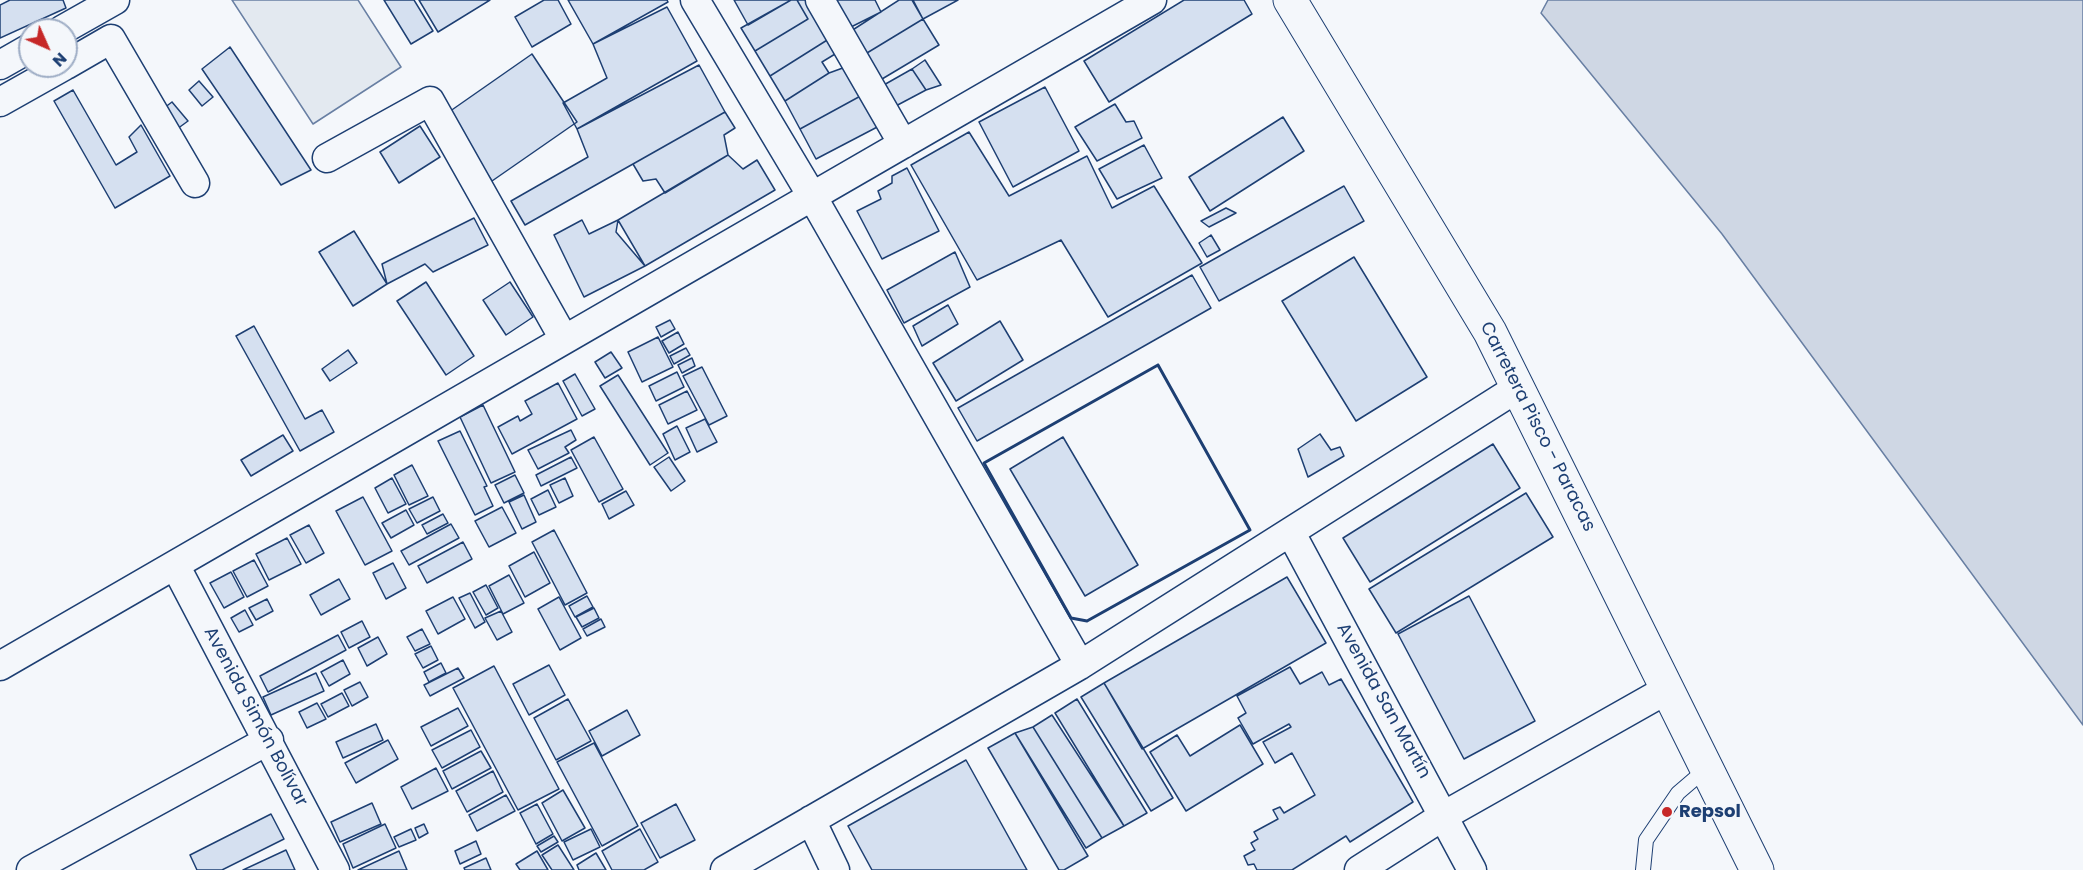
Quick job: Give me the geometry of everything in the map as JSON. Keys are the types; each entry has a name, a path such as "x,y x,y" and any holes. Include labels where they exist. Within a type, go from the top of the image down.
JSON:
{"main road":[{"name":"Carretera Pisco - Paracas","path":"1290,0 1490,332 1756,870"}],"street":[{"path":"78,21 116,0"},
{"path":"695,0 812,196 1080,665"},
{"path":"820,0 903,144"},
{"path":"2,660 175,565 1152,0"},
{"path":"78,58 111,39 195,183"},
{"path":"0,65 18,55"},
{"path":"0,102 42,78"},
{"path":"327,158 430,101 564,339"},
{"path":"725,870 1080,665 1519,387"},
{"name":"Avenida San Martín","path":"1291,533 1445,815 1472,870"},
{"name":"Avenida Simón Bolívar","path":"175,565 269,740 335,870"},
{"path":"1359,870 1445,815 1668,689"},
{"path":"31,870 269,740"},
{"path":"811,820 835,870"}],"lane":[{"path":"1643,870 1646,840 1678,793 1707,769"}],"shaded area":[{"path":"232,0 358,0 401,67 313,124"},
{"path":"1548,0 2083,0 2083,725 1722,234 1541,13"}],"building":[{"path":"10,0 63,0 66,8 44,18 18,18 18,30 0,38 0,5"},
{"path":"384,0 414,0 433,31 411,44"},
{"path":"419,0 490,0 438,32"},
{"path":"544,0 558,0 571,24 532,47 515,17"},
{"path":"568,0 667,0 668,2 593,44"},
{"path":"734,0 791,0 748,25"},
{"path":"791,0 797,0 808,19 755,51 741,28"},
{"path":"797,0 811,0 832,37 770,76 755,51 808,19"},
{"path":"837,0 875,0 881,12 847,29 833,2"},
{"path":"899,0 912,0 923,19 862,56 848,33"},
{"path":"913,0 958,0 923,19"},
{"path":"1184,0 1244,0 1252,14 1109,102 1084,61"},
{"path":"667,7 697,61 577,129 563,103 607,78 593,44"},
{"path":"923,19 939,45 877,82 862,56"},
{"path":"832,37 840,51 822,62 829,73 785,101 770,76"},
{"path":"230,47 311,170 281,185 202,69"},
{"path":"532,54 577,122 492,181 446,114"},
{"path":"925,60 941,85 926,90 912,69"},
{"path":"699,65 725,112 525,225 511,201 588,157 577,129"},
{"path":"851,65 866,93 800,129 785,101 829,73"},
{"path":"912,69 926,90 892,108 882,86"},
{"path":"199,81 213,97 202,106 189,90"},
{"path":"1045,87 1079,151 1013,187 979,122"},
{"path":"73,90 116,165 137,152 129,137 141,125 170,176 115,208 54,101"},
{"path":"866,93 883,124 816,159 800,129"},
{"path":"172,102 188,121 173,132 160,111"},
{"path":"1115,104 1126,122 1134,121 1142,138 1097,161 1075,127"},
{"path":"725,112 735,128 724,135 728,155 665,193 656,179 643,181 633,164"},
{"path":"1283,117 1304,151 1210,211 1189,177"},
{"path":"420,126 440,157 399,183 380,152"},
{"path":"969,132 1009,196 1087,156 1112,208 1154,186 1202,263 1108,317 1061,240 977,280 911,165"},
{"path":"1144,145 1162,178 1117,199 1099,169"},
{"path":"728,155 743,169 757,160 775,190 645,266 618,220"},
{"path":"907,168 939,231 882,259 857,211 881,199 878,191 892,183 892,176"},
{"path":"1344,186 1364,221 1219,301 1200,267"},
{"path":"1226,208 1236,213 1209,227 1201,221"},
{"path":"474,218 488,245 433,272 425,264 387,284 382,264"},
{"path":"582,220 589,234 618,220 616,232 645,266 584,297 554,235"},
{"path":"354,231 387,284 353,306 319,252"},
{"path":"1211,235 1220,250 1207,257 1199,243"},
{"path":"955,252 970,287 904,323 887,290"},
{"path":"1354,257 1427,377 1356,421 1282,301"},
{"path":"1192,275 1211,308 977,441 958,408"},
{"path":"426,282 474,356 446,375 397,301"},
{"path":"510,282 533,317 506,335 483,300"},
{"path":"948,305 958,324 922,346 913,326"},
{"path":"670,320 675,329 661,337 656,327"},
{"path":"1000,321 1023,360 956,401 933,363"},
{"path":"254,326 305,419 322,410 334,432 300,451 236,336"},
{"path":"678,332 684,344 669,353 662,341"},
{"path":"658,337 673,367 642,382 628,352"},
{"path":"686,348 690,355 674,364 670,356"},
{"path":"348,350 357,363 330,381 322,369"},
{"path":"611,352 622,368 605,378 595,362"},
{"path":"692,358 695,366 682,373 678,365"},
{"path":"702,367 727,416 709,425 683,376"},
{"path":"677,372 684,387 656,401 649,386"},
{"path":"575,374 595,409 582,416 563,381"},
{"path":"618,375 668,453 650,465 600,386"},
{"path":"558,383 577,419 512,454 498,427 518,416 520,421 532,414 525,401"},
{"path":"687,391 697,410 668,424 659,405"},
{"path":"483,405 515,472 491,483 460,417"},
{"path":"705,419 717,442 697,452 686,428"},
{"path":"677,426 690,452 675,460 663,434"},
{"path":"571,430 576,440 565,447 569,453 538,469 528,450"},
{"path":"460,431 487,486 484,487 493,506 475,515 438,441"},
{"path":"1320,434 1331,450 1340,447 1344,456 1308,477 1298,449"},
{"path":"283,435 293,451 251,476 241,460"},
{"path":"594,437 623,489 599,502 571,450"},
{"path":"1063,437 1138,565 1085,596 1010,469"},
{"path":"1493,444 1520,488 1370,582 1343,538"},
{"path":"571,457 577,468 541,486 536,475"},
{"path":"669,457 685,481 671,491 654,467"},
{"path":"412,465 428,496 409,505 394,475"},
{"path":"515,475 524,493 504,503 495,485"},
{"path":"392,478 406,504 388,513 375,488"},
{"path":"565,478 573,496 559,503 550,485"},
{"path":"548,490 556,507 539,515 531,499"},
{"path":"626,491 634,505 609,519 602,504"},
{"path":"1526,493 1553,537 1396,633 1369,589"},
{"path":"524,495 536,522 522,529 509,502"},
{"path":"363,497 392,551 365,565 336,511"},
{"path":"433,497 440,511 417,523 409,509"},
{"path":"502,507 516,533 489,547 475,521"},
{"path":"406,510 414,525 391,538 382,523"},
{"path":"443,514 448,523 427,534 422,525"},
{"path":"451,524 459,538 409,565 401,551"},
{"path":"309,525 324,553 306,563 290,535"},
{"path":"554,530 587,593 565,605 532,542"},
{"path":"287,538 301,564 269,580 256,554"},
{"path":"463,542 472,559 427,583 418,566"},
{"path":"534,552 550,583 525,597 509,566"},
{"path":"254,560 268,586 247,597 233,571"},
{"path":"393,563 406,588 386,599 373,573"},
{"path":"231,572 244,597 224,608 210,583"},
{"path":"509,575 524,603 503,614 489,586"},
{"path":"1287,577 1326,643 1142,749 1104,683"},
{"path":"339,579 350,599 321,615 310,595"},
{"path":"486,585 498,608 486,615 473,592"},
{"path":"470,593 485,622 475,628 459,598"},
{"path":"587,596 593,607 575,617 569,606"},
{"path":"1469,596 1535,721 1464,759 1398,634"},
{"path":"453,597 465,619 438,634 426,611"},
{"path":"559,597 581,638 560,650 538,609"},
{"path":"267,599 273,611 256,620 249,608"},
{"path":"594,608 599,618 582,627 576,617"},
{"path":"245,610 253,625 239,632 231,618"},
{"path":"501,611 512,632 497,640 485,618"},
{"path":"601,619 605,627 587,636 583,629"},
{"path":"362,621 370,637 349,648 341,632"},
{"path":"422,629 430,644 415,651 407,637"},
{"path":"338,635 346,650 268,692 260,676"},
{"path":"378,637 387,654 367,666 358,648"},
{"path":"431,646 438,660 423,668 415,654"},
{"path":"343,660 350,674 329,686 321,672"},
{"path":"441,663 446,673 429,682 424,672"},
{"path":"549,665 565,695 529,715 513,684"},
{"path":"494,666 559,789 518,810 453,688"},
{"path":"1290,667 1300,684 1322,672 1329,685 1341,679 1413,802 1350,842 1346,836 1292,870 1257,870 1254,864 1248,865 1244,856 1255,850 1251,843 1258,839 1254,832 1278,819 1273,810 1280,807 1284,813 1315,795 1292,753 1275,763 1263,742 1291,727 1289,724 1253,744 1238,718 1246,713 1237,696"},
{"path":"458,668 464,678 430,696 424,685"},
{"path":"316,673 324,691 271,715 263,697"},
{"path":"360,682 368,697 352,706 344,690"},
{"path":"1104,683 1173,798 1151,811 1081,697"},
{"path":"342,693 349,706 328,717 321,704"},
{"path":"568,699 591,741 556,760 534,718"},
{"path":"1077,699 1147,813 1124,826 1055,713"},
{"path":"317,703 326,719 307,728 299,712"},
{"path":"458,708 468,726 431,746 421,727"},
{"path":"627,710 640,735 602,756 589,731"},
{"path":"1052,715 1124,826 1102,838 1033,727"},
{"path":"376,724 383,740 343,758 336,742"},
{"path":"1240,725 1263,764 1186,811 1150,752 1177,735 1190,756"},
{"path":"1033,727 1102,838 1086,848 1015,733"},
{"path":"471,730 480,747 442,768 432,750"},
{"path":"1015,733 1088,856 1064,870 1059,870 988,748"},
{"path":"388,740 398,759 356,783 345,763"},
{"path":"594,743 638,826 602,846 557,762"},
{"path":"481,751 491,768 452,789 443,771"},
{"path":"966,760 1027,870 872,870 848,826"},
{"path":"436,768 448,791 412,809 401,787"},
{"path":"493,771 503,792 467,812 456,791"},
{"path":"563,790 585,828 562,841 542,803"},
{"path":"506,795 515,811 477,831 469,815"},
{"path":"372,803 381,824 340,842 331,822"},
{"path":"537,804 553,834 536,844 520,813"},
{"path":"676,804 695,840 660,858 641,823"},
{"path":"271,814 284,839 222,870 197,870 190,855"},
{"path":"385,824 396,848 353,868 343,844"},
{"path":"424,824 428,833 419,838 415,828"},
{"path":"411,829 416,840 399,847 394,837"},
{"path":"591,829 600,847 573,860 564,842"},
{"path":"640,829 658,862 644,870 612,870 602,851"},
{"path":"554,836 558,842 541,852 537,846"},
{"path":"476,841 481,854 460,864 455,851"},
{"path":"558,845 574,870 552,870 542,855"},
{"path":"286,850 295,870 243,870"},
{"path":"399,851 407,870 358,870"},
{"path":"537,851 548,870 520,870 516,864"},
{"path":"596,853 606,870 579,870 577,865"},
{"path":"486,858 491,870 465,870 464,868"}],"wall":[{"path":"1158,365 1250,530 1087,621 1071,618 984,463 1158,365"}],"place":[{"name":"Repsol","path":"1667,812"}]}
